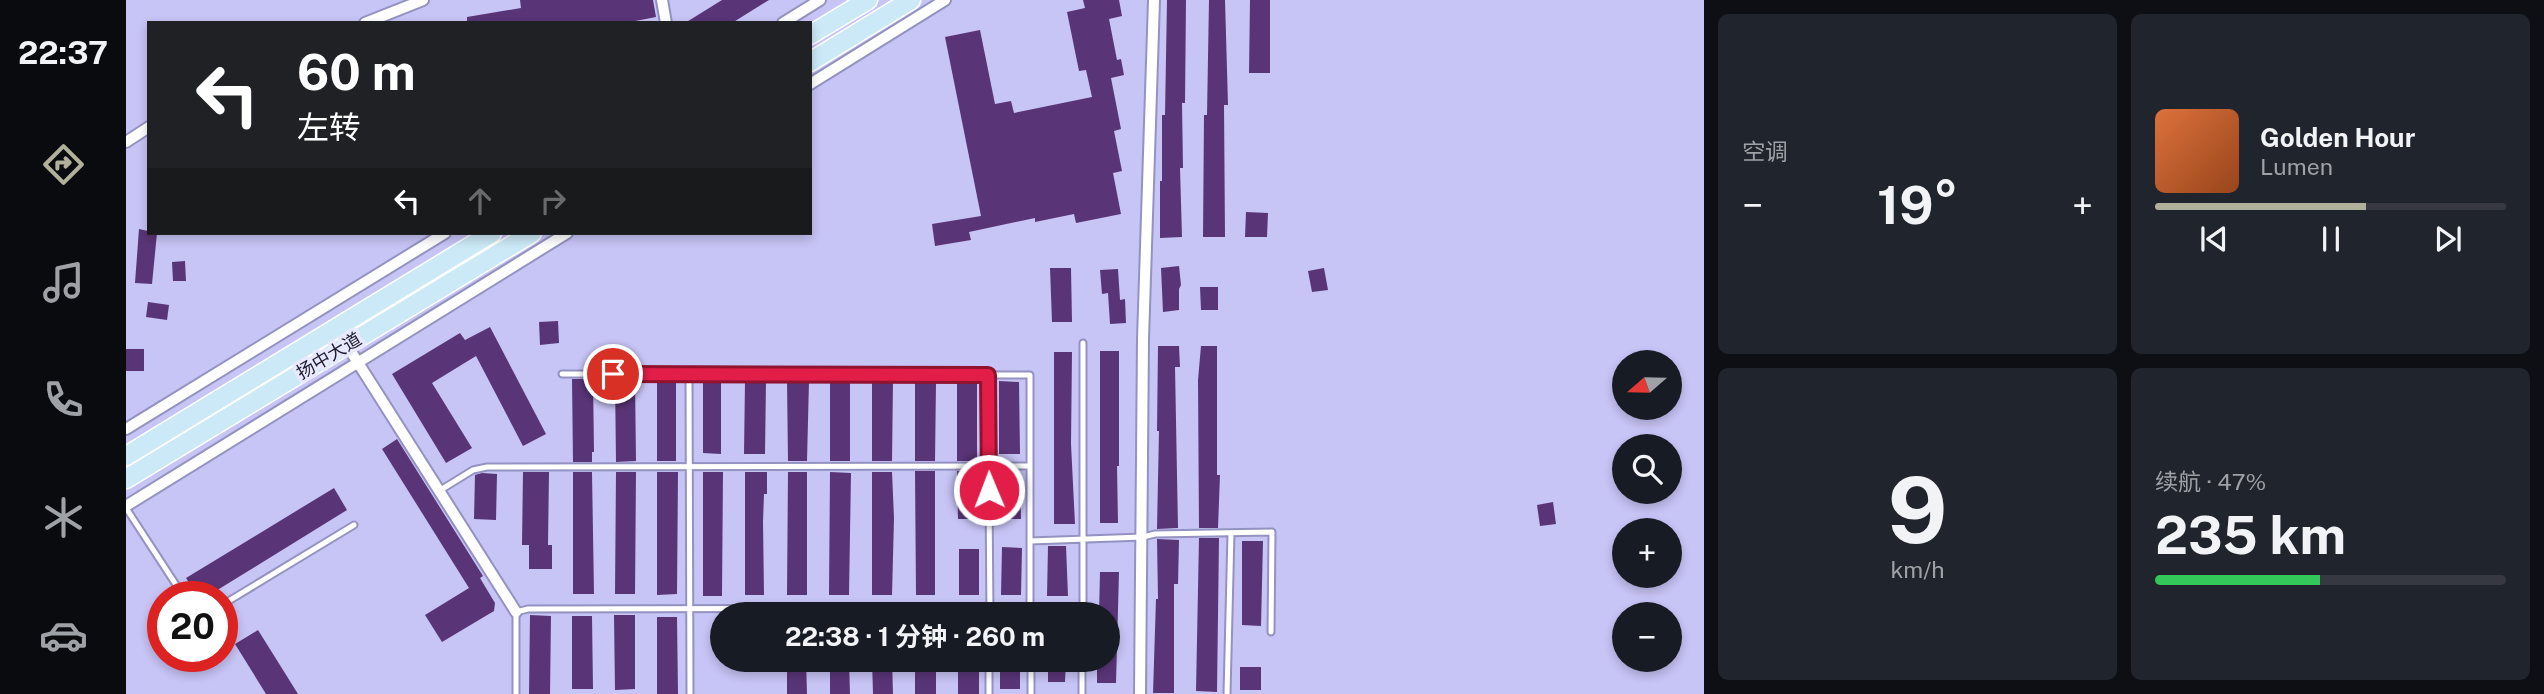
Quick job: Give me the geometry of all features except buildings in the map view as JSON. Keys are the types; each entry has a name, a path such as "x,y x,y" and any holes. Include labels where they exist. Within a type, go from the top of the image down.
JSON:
{"main road":[{"path":"812,34 868,0"},
{"path":"812,61 911,0"},
{"name":"扬中大道","path":"126,456 489,235"},
{"name":"扬中大道","path":"126,479 352,353 465,275 530,235"},
{"path":"453,257 465,275"}],"street":[{"path":"370,21 423,0"},
{"path":"662,0 666,21"},
{"path":"786,21 820,0"},
{"path":"812,83 945,0"},
{"path":"1139,694 1143,537 1143,339 1154,0"},
{"path":"126,142 147,128"},
{"path":"126,429 441,235"},
{"path":"126,507 352,353 563,235"},
{"path":"336,328 516,612"}],"lane":[{"path":"1083,343 1083,602"},
{"path":"562,374 1030,375 1030,602"},
{"path":"689,375 690,694"},
{"path":"988,375 990,602"},
{"path":"439,491 472,470 486,467 1030,466"},
{"path":"126,507 174,581"},
{"path":"238,595 354,525"},
{"path":"1030,541 1143,537 1155,534 1272,532 1271,632"},
{"path":"1227,694 1231,533"},
{"path":"516,694 516,612 528,609 710,609"},
{"path":"989,672 989,694"},
{"path":"1031,672 1031,694"},
{"path":"1082,672 1082,694"}],"route":[{"path":"613,374 988,375 989,490"}]}
